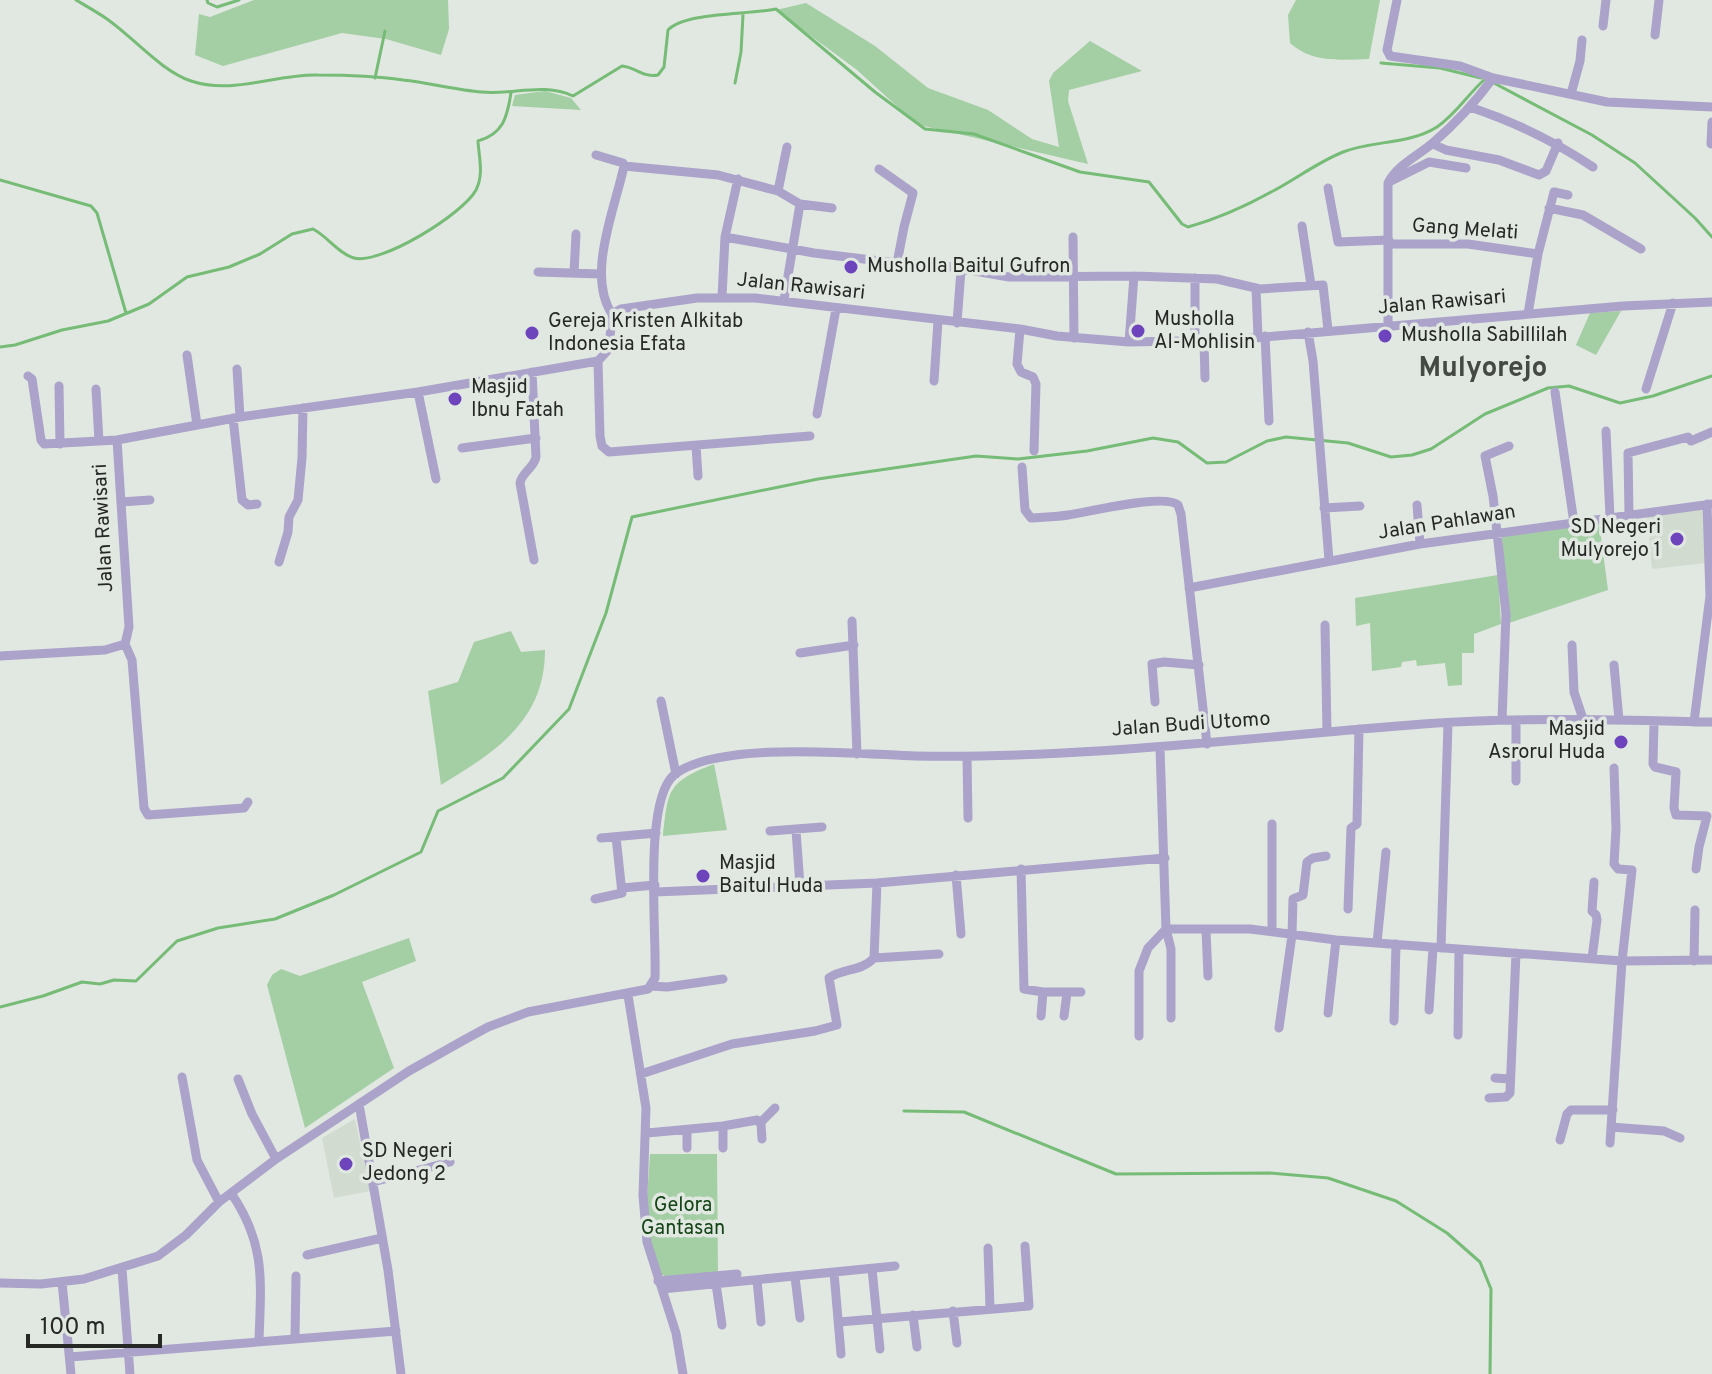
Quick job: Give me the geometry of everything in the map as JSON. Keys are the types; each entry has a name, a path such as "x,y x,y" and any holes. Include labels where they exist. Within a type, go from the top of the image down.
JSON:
{"street":[{"path":"1397,0 1387,54 1402,59 1460,66 1491,81 1607,102 1712,107"},
{"path":"1603,26 1606,0"},
{"path":"1655,35 1659,0"},
{"path":"1571,94 1582,40"},
{"path":"1388,326 1388,183 1401,165 1433,144 1491,81"},
{"path":"1470,107 1504,118 1558,143 1593,167"},
{"path":"1711,144 1712,122"},
{"path":"1433,144 1446,150 1499,160 1539,175 1546,171 1558,143"},
{"path":"778,191 787,147"},
{"path":"596,155 623,163 624,166 738,179 778,191 800,204 832,208"},
{"path":"1388,183 1429,162 1466,168"},
{"path":"624,166 605,243 601,274 607,306 612,314 609,349 598,361 600,436 605,450 810,436"},
{"path":"879,169 913,193 897,263"},
{"path":"722,297 725,237 738,179"},
{"name":"Gang Melati","path":"1328,188 1338,242 1468,244 1538,254"},
{"path":"1528,314 1538,254 1554,192 1568,195"},
{"path":"784,300 800,204"},
{"path":"1549,208 1583,215 1641,249"},
{"path":"1302,226 1311,285"},
{"path":"574,273 576,234"},
{"path":"725,237 791,250 940,265 1009,277 1195,278 1217,279 1256,288 1323,285 1328,330"},
{"path":"1073,237 1074,338"},
{"path":"957,323 961,270"},
{"path":"538,272 601,274"},
{"path":"1129,342 1134,276"},
{"path":"1195,278 1205,378"},
{"path":"1256,288 1269,421"},
{"name":"Jalan Rawisari","path":"612,314 621,309 655,303 722,297 784,300 1074,338 1129,342 1261,337 1712,302"},
{"path":"1646,389 1673,303"},
{"path":"817,414 836,309"},
{"path":"934,381 938,321"},
{"path":"1020,329 1017,364 1021,372 1033,377 1036,384 1034,451"},
{"path":"1308,332 1329,560"},
{"path":"187,355 197,425"},
{"name":"Jalan Rawisari","path":"248,802 244,808 148,815 144,808 132,660 125,644 129,627 117,440 236,418 418,392 598,361"},
{"path":"237,369 236,418 242,500 248,505 257,504"},
{"path":"532,372 535,462 521,477 520,483 534,560"},
{"path":"28,376 33,386 44,444 117,440"},
{"path":"59,386 60,444"},
{"path":"96,389 99,441"},
{"path":"418,392 436,479"},
{"path":"1555,392 1574,523"},
{"path":"279,562 289,517 298,500 303,408"},
{"path":"1606,431 1610,517"},
{"path":"1629,514 1628,453 1688,437 1691,441 1712,432"},
{"path":"462,448 536,438"},
{"path":"696,446 698,476"},
{"path":"1502,720 1506,623 1498,533 1485,456 1509,446"},
{"path":"1022,467 1025,510 1031,518 1068,515 1115,504 1175,501 1181,514 1207,744"},
{"path":"121,502 150,500"},
{"path":"1694,722 1710,596 1710,504"},
{"name":"Jalan Pahlawan","path":"1189,588 1420,544 1710,504"},
{"path":"1417,505 1420,544"},
{"path":"1324,508 1360,506"},
{"path":"852,621 857,754"},
{"path":"1325,625 1327,732"},
{"path":"0,656 105,650 125,644"},
{"path":"800,653 854,645"},
{"path":"1572,645 1574,692 1583,719"},
{"path":"1155,702 1152,664 1199,665"},
{"path":"1614,665 1619,720"},
{"path":"651,986 655,971 656,833 662,792 676,774 661,701"},
{"name":"Jalan Budi Utomo","path":"676,774 695,763 732,754 967,757 1160,748 1359,729 1502,720 1712,722"},
{"path":"1516,720 1516,781"},
{"path":"1654,722 1653,764 1676,772 1676,815 1707,816 1696,869"},
{"path":"1429,1010 1437,948 1448,723"},
{"path":"1348,909 1351,828 1357,824 1359,729"},
{"path":"1160,748 1166,929 1171,949 1171,1018"},
{"path":"967,757 968,818"},
{"path":"1610,1143 1622,961 1632,870 1618,869 1614,864 1614,768"},
{"path":"1272,824 1272,931"},
{"path":"770,831 822,827"},
{"path":"796,830 800,886"},
{"path":"601,838 656,833"},
{"path":"595,899 622,893 616,837"},
{"path":"1377,943 1386,852"},
{"path":"1279,1028 1292,935 1293,899 1303,895 1307,862 1326,856"},
{"path":"622,888 877,883 1165,858"},
{"path":"1021,869 1024,987 1031,991 1081,992"},
{"path":"956,875 961,934"},
{"path":"1592,958 1597,920 1592,911 1594,882"},
{"path":"874,958 877,883"},
{"path":"1694,961 1695,910"},
{"path":"1139,1036 1139,971 1148,948 1166,929 1272,931 1336,940 1622,961 1712,960"},
{"path":"1206,930 1208,976"},
{"path":"1328,1013 1336,940"},
{"path":"1394,1021 1396,944"},
{"path":"1458,1035 1459,950"},
{"path":"1489,1098 1508,1096 1516,953"},
{"path":"641,1074 732,1044 835,1026 838,1022 830,977 861,968 874,958 939,954"},
{"path":"0,1283 62,1282 144,1262 170,1248 219,1202 276,1159 464,1040 511,1017 628,995 651,986 667,987 723,979"},
{"path":"1041,1016 1043,992"},
{"path":"1064,1016 1067,993"},
{"path":"628,995 647,1133 644,1217 649,1251 676,1333 683,1374"},
{"path":"182,1077 197,1160 219,1202"},
{"path":"1495,1078 1510,1079"},
{"path":"238,1079 276,1159"},
{"path":"359,1104 401,1374"},
{"path":"760,1123 775,1108"},
{"path":"1560,1140 1571,1110 1613,1110"},
{"path":"647,1133 755,1120 760,1123"},
{"path":"760,1123 762,1139"},
{"path":"723,1126 723,1148"},
{"path":"1611,1127 1664,1131 1680,1138"},
{"path":"687,1130 687,1148"},
{"path":"373,1182 450,1162"},
{"path":"231,1193 245,1213 257,1245 259,1340"},
{"path":"307,1255 382,1238"},
{"path":"839,1322 1029,1306 1025,1246"},
{"path":"988,1248 990,1308"},
{"path":"660,1285 716,1284 895,1266"},
{"path":"122,1269 130,1374"},
{"path":"872,1269 880,1349"},
{"path":"834,1273 841,1354"},
{"path":"660,1285 737,1274"},
{"path":"295,1337 296,1276"},
{"path":"795,1277 800,1318"},
{"path":"757,1280 761,1322"},
{"path":"62,1282 71,1374"},
{"path":"716,1284 722,1325"},
{"path":"953,1311 957,1343"},
{"path":"913,1315 917,1347"},
{"path":"70,1357 396,1331"}],"shaded area":[{"name":"SD Negeri Mulyorejo 1","path":"1704,509 1706,563 1652,569 1647,515"},
{"name":"SD Negeri Jedong 2","path":"355,1119 370,1191 334,1198 322,1138"}],"green space":[{"path":"254,0 448,0 449,29 441,55 386,39 342,33 223,66 195,55 199,14 210,17"},
{"path":"1296,0 1380,0 1369,59 1317,57 1290,43 1288,15"},
{"path":"806,3 875,46 928,88 988,110 1032,139 1059,147 1049,81 1053,73 1090,41 1142,71 1069,90 1068,101 1088,164 924,126 911,119 857,70 776,10"},
{"path":"545,91 571,98 581,110 512,106 515,95"},
{"path":"1621,311 1596,355 1576,345 1590,313"},
{"path":"1599,522 1608,590 1509,623 1502,536"},
{"path":"1498,575 1501,624 1474,634 1474,653 1462,653 1462,685 1448,686 1445,663 1417,666 1416,660 1402,662 1401,667 1372,671 1370,623 1356,626 1355,598"},
{"path":"511,631 521,652 545,650 543,675 536,696 526,715 498,747 441,785 428,691 458,682 474,642"},
{"path":"714,764 727,830 663,836 673,789 687,776"},
{"path":"409,938 416,961 362,982 394,1068 305,1128 267,985 272,975 281,969 300,976"},
{"name":"Gelora Gantasan","path":"650,1154 717,1154 718,1273 667,1277 660,1274 649,1237 647,1199"}],"waterway":[{"path":"76,0 117,26 169,70 207,85 238,85 302,76 350,76 482,92 540,89 573,96 622,66 648,75 658,75 664,67 668,30 676,24 703,17 776,9 875,92 925,129 974,134 1080,172 1149,182 1182,224 1188,227 1252,202 1343,152 1426,133 1450,116 1485,79"},
{"path":"207,0 217,7 239,0"},
{"path":"735,83 743,15"},
{"path":"375,78 385,31"},
{"path":"1381,63 1440,68 1481,78"},
{"path":"1492,82 1592,135 1635,163 1712,237"},
{"path":"0,347 108,321 149,304 187,277 229,267 260,254 292,234 313,229 354,258 383,254 401,246 439,224 476,190 480,172 478,141 493,134 502,124 511,93"},
{"path":"0,180 91,206 97,213 126,313"},
{"path":"0,1007 82,982 136,981 177,941 218,928 275,919 334,895 421,852 438,811 503,778 569,709 606,613 632,517 818,479 976,456 1018,459 1087,451 1153,438 1178,442 1207,463 1226,462 1267,441 1286,437 1348,443 1391,457 1412,455 1431,449 1485,414 1548,388 1569,386 1620,403 1653,396 1712,376"},
{"path":"904,1111 964,1112 1116,1174 1269,1173 1328,1178 1396,1201 1447,1233 1480,1262 1491,1289 1490,1374"}],"place":[{"name":"Musholla Baitul Gufron","path":"851,267"},
{"name":"Musholla Al-Mohlisin","path":"1138,331"},
{"name":"Gereja Kristen Alkitab Indonesia Efata","path":"532,333"},
{"name":"Musholla Sabillilah","path":"1385,336"},
{"name":"Masjid Ibnu Fatah","path":"455,399"},
{"name":"SD Negeri Mulyorejo 1","path":"1677,539"},
{"name":"Masjid Asrorul Huda","path":"1621,742"},
{"name":"Masjid Baitul Huda","path":"703,876"},
{"name":"SD Negeri Jedong 2","path":"346,1164"}],"district":[{"name":"Mulyorejo","path":"1483,369"}]}
